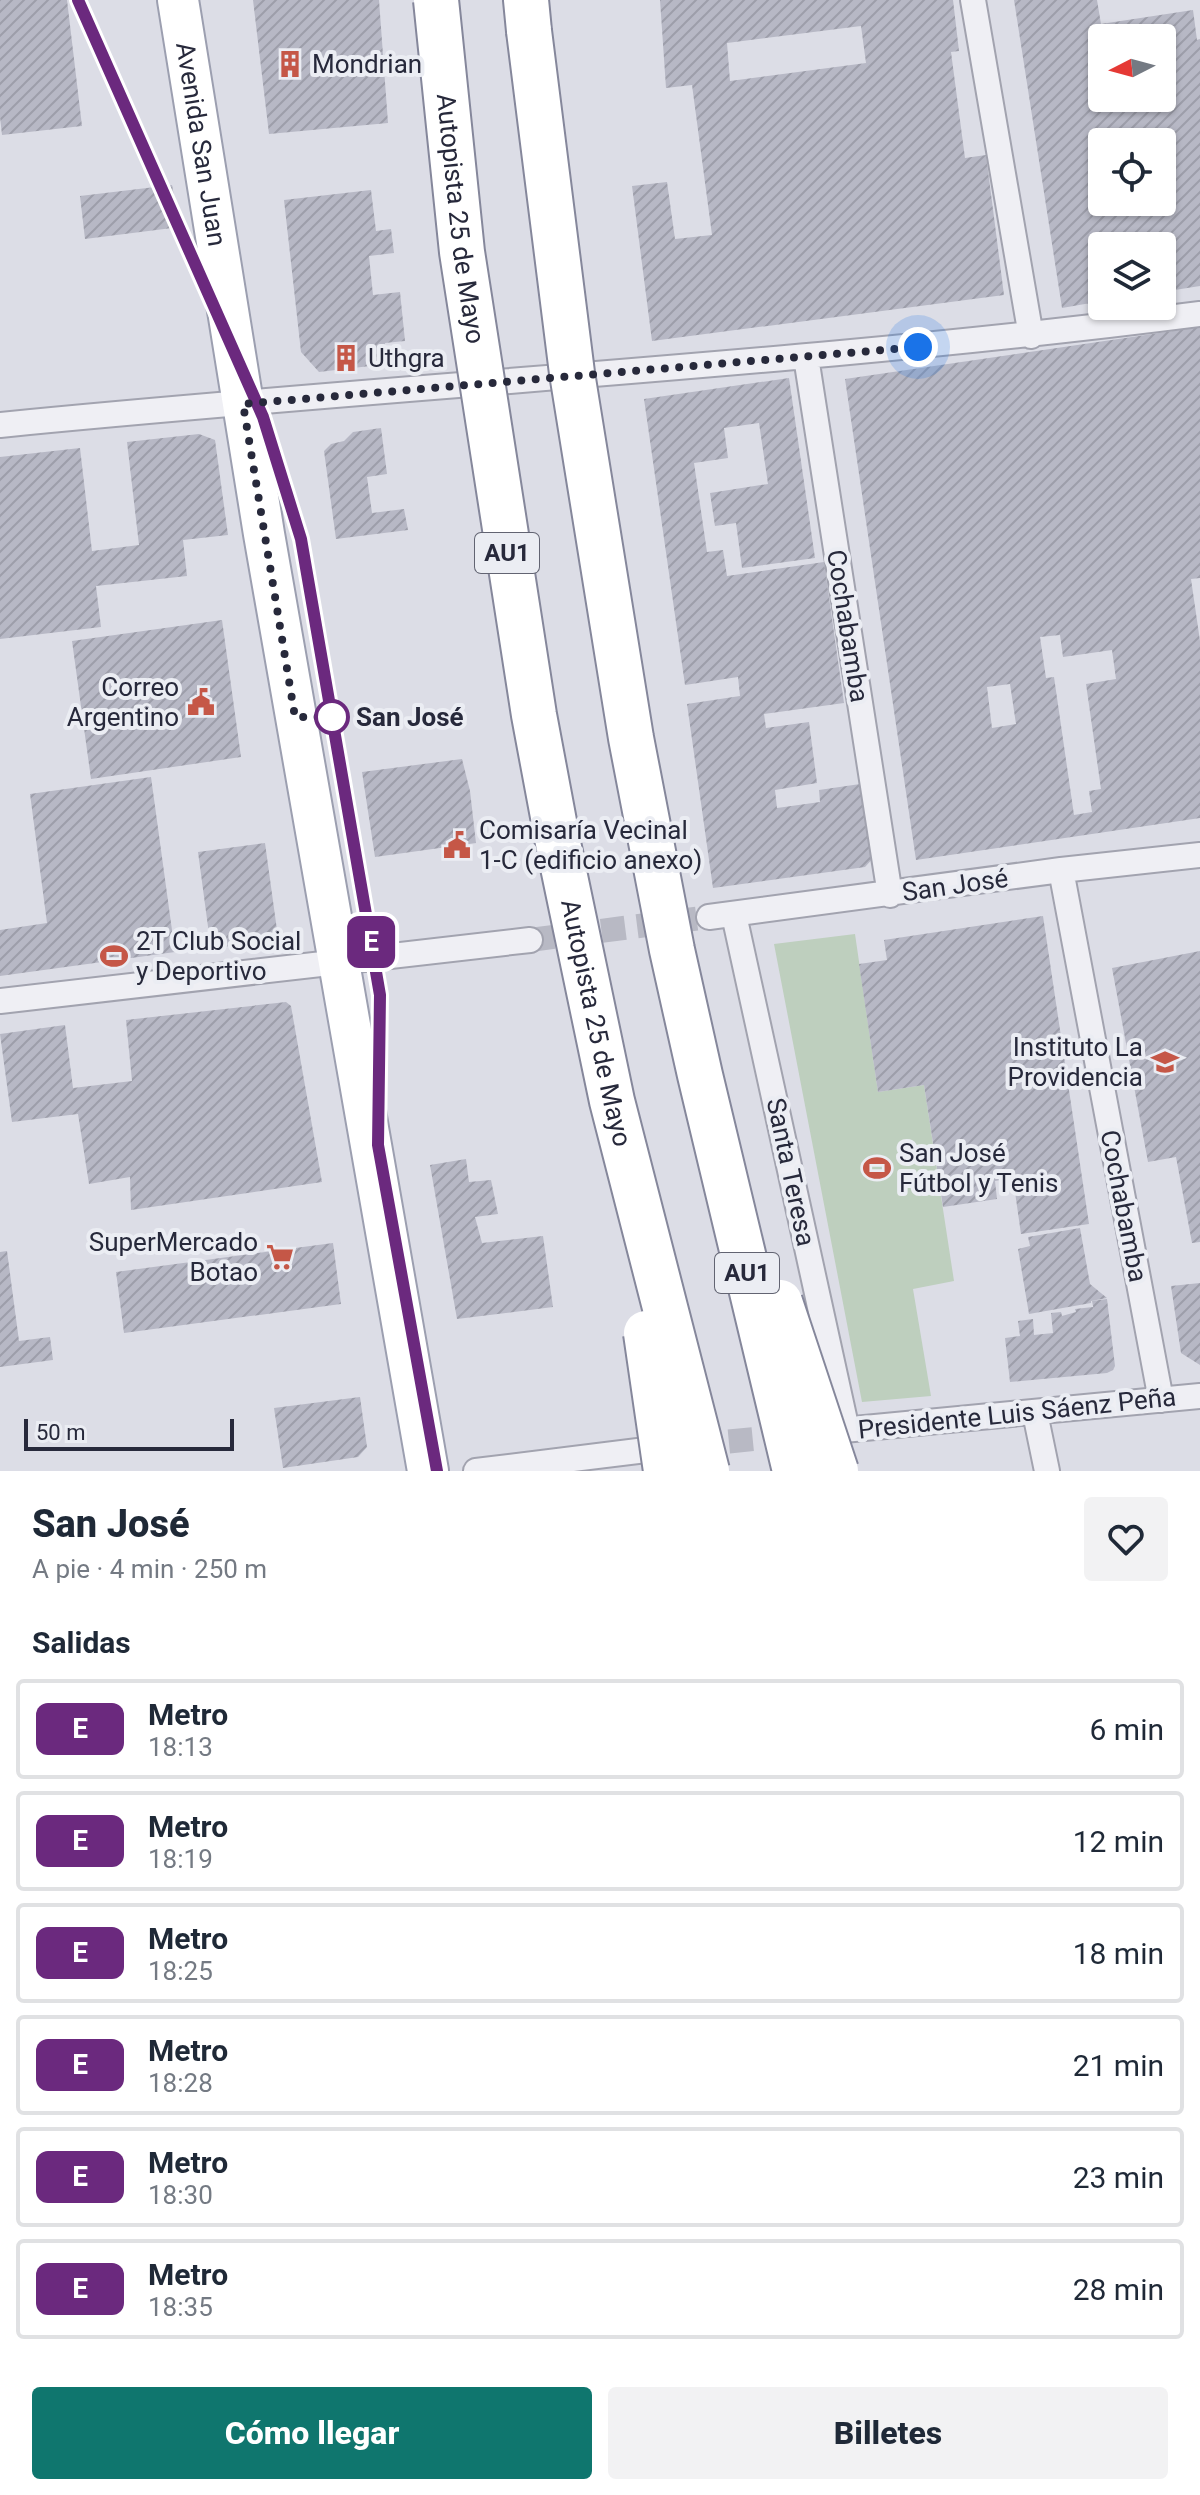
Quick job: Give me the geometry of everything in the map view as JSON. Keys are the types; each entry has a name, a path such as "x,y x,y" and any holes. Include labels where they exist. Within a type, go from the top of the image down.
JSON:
{"highway":[{"name":"Autopista 25 de Mayo","path":"436,0 462,252 507,554 558,843 612,1101 707,1471"},
{"name":"AU1","path":"528,10 572,373 628,723 672,950 795,1471"},
{"path":"700,1075 791,1333 839,1444"},
{"path":"612,1101 656,1460"}],"main road":[{"name":"Avenida San Juan","path":"178,0 243,404 428,1471"}],"street":[{"path":"973,0 1031,336"},
{"path":"0,425 806,357 1031,336 1200,314"},
{"name":"Cochabamba","path":"806,357 890,895"},
{"name":"San José","path":"709,917 1061,870 1200,855"},
{"name":"Cochabamba","path":"1061,870 1161,1400"},
{"name":"Santa Teresa","path":"734,915 839,1444"},
{"path":"0,1001 530,940"},
{"name":"Presidente Luis Sáenz Peña","path":"839,1444 1035,1413 1200,1396"},
{"path":"1035,1413 1047,1471"},
{"path":"476,1471 656,1460"}],"green space":[{"name":"San José Fútbol y Tenis","path":"855,934 878,1092 924,1085 954,1281 913,1289 931,1396 862,1402 774,944"}],"building":[{"path":"0,0 67,0 82,126 2,135"},
{"path":"253,0 379,0 388,123 269,134"},
{"path":"660,0 953,0 959,51 951,52 965,158 986,155 1004,295 652,341 632,186 667,182 675,239 712,235 692,85 666,88","holes":["861,26 866,63 730,81 727,43"]},
{"path":"1014,0 1097,0 1101,24 1193,10 1197,40 1200,39 1200,286 1176,290 1176,232 1088,232 1088,303 1062,308"},
{"path":"172,185 180,227 85,239 80,196"},
{"path":"371,190 376,231 391,229 394,253 369,256 373,295 400,292 405,341 385,343 387,364 319,372 301,352 284,200"},
{"path":"1200,327 1200,578 1191,579 1200,641 1200,818 916,860 845,379","holes":["1060,635 1063,657 1112,650 1116,679 1086,684 1101,789 1089,791 1092,812 1074,815 1054,677 1046,678 1040,637","1010,684 1016,724 992,728 987,687"]},
{"path":"789,378 815,558 742,568 736,523 715,526 710,493 768,484 759,423 724,428 728,458 694,463 707,552 723,550 727,576 824,562 844,703 764,714 766,728 809,722 817,783 775,790 777,808 820,802 819,790 867,783 877,854 865,867 713,888 687,704 740,696 738,677 685,685 644,399"},
{"path":"381,428 387,474 367,477 372,513 404,509 408,530 336,539 324,451 331,444 344,441 353,432"},
{"path":"199,434 215,440 228,535 183,540 187,576 96,586 101,627 0,639 0,457 80,448 92,551 139,545 127,442"},
{"path":"222,620 241,757 91,779 72,641"},
{"path":"462,759 470,791 476,843 375,857 362,772"},
{"path":"151,777 175,952 0,976 0,930 47,923 30,794"},
{"path":"265,843 276,939 211,949 198,852"},
{"path":"1043,916 1089,1224 1021,1234 1013,1178 995,1181 997,1199 943,1207 924,1085 878,1092 859,964 887,960 884,940"},
{"name":"Instituto La Providencia","path":"1200,951 1200,1242 1192,1243 1176,1157 1148,1162 1112,968"},
{"path":"286,1002 291,1006 322,1182 131,1210 130,1177 89,1184 78,1114 12,1122 0,1034 65,1025 73,1088 132,1081 126,1020"},
{"path":"466,1159 469,1182 491,1180 498,1214 475,1217 482,1243 543,1236 553,1307 457,1319 430,1165"},
{"path":"1080,1228 1090,1284 1107,1298 1029,1314 1018,1249 1030,1246 1028,1237"},
{"path":"333,1243 341,1304 124,1333 116,1272"},
{"path":"7,1251 19,1341 50,1337 53,1360 0,1367 0,1252"},
{"path":"1200,1283 1200,1365 1181,1353 1171,1286"},
{"path":"1107,1299 1113,1370 1010,1382 1005,1338 1020,1336 1018,1321 1033,1319 1034,1335 1053,1333 1051,1313 1061,1312 1062,1316 1076,1312 1075,1309 1093,1307 1094,1311 1092,1301"},
{"path":"360,1397 367,1447 358,1457 283,1468 274,1408"}],"tunnel":[{"path":"530,940 709,917"},
{"path":"693,1445 795,1435"}],"metro line":[{"name":"E","path":"78,0 263,417 301,539 380,995 378,1145 437,1471"}],"place":[{"name":"Mondrian","path":"290,64"},
{"name":"Uthgra","path":"346,358"},
{"name":"Correo Argentino","path":"201,702"},
{"name":"San José","path":"332,717"},
{"name":"Comisaría Vecinal 1-C (edificio anexo)","path":"457,845"},
{"name":"2T Club Social y Deportivo","path":"114,956"},
{"name":"Instituto La Providencia","path":"1165,1062"},
{"name":"San José Fútbol y Tenis","path":"877,1168"},
{"name":"SuperMercado Botao","path":"280,1257"}],"route":[{"path":"332,717 295,717 243,404 918,347"}]}
